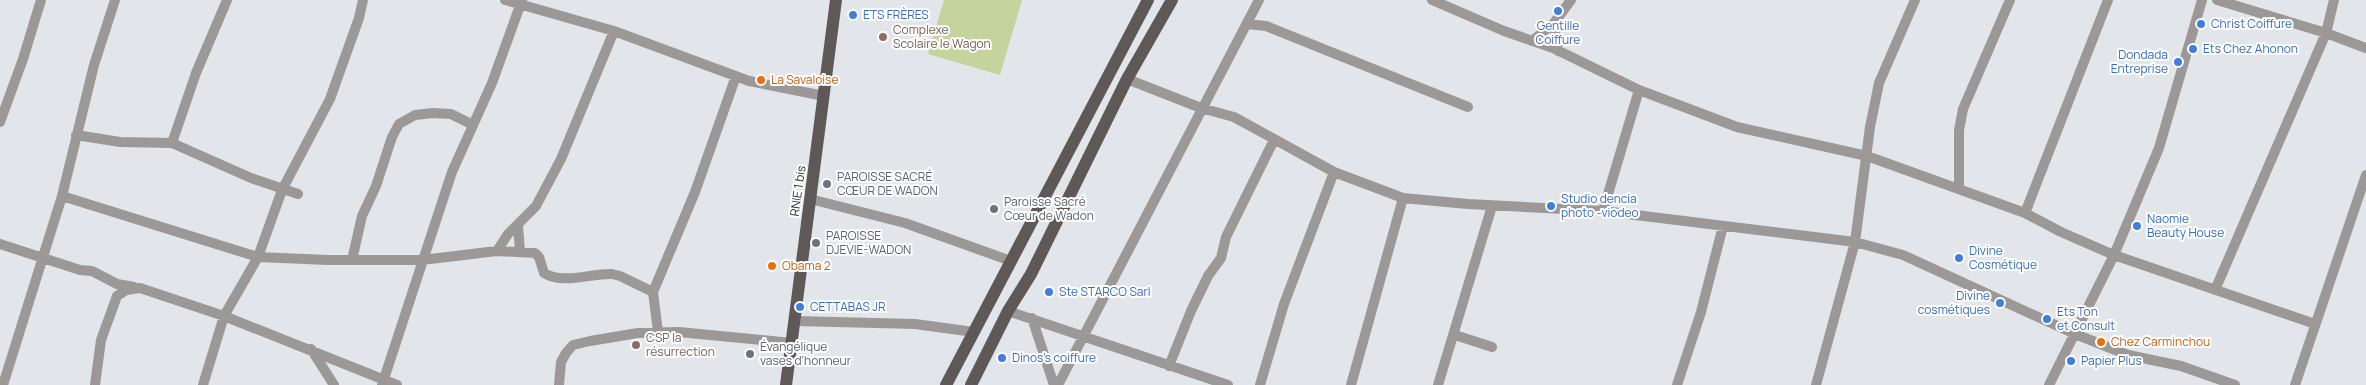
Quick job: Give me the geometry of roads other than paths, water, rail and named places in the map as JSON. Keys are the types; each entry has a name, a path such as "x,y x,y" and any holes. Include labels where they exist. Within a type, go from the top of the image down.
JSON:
{"main road":[{"name":"RNIE 1 bis","path":"786,385 836,0"},
{"path":"946,385 1148,0"},
{"path":"971,385 1008,311 1031,274 1128,79 1172,0"}],"street":[{"path":"0,122 23,59 41,0"},
{"path":"3,385 62,196 94,65 115,0"},
{"path":"172,143 196,73 227,0"},
{"path":"203,385 224,316 258,256 282,190 330,99 359,18 363,0"},
{"path":"505,0 521,2 614,31 749,81 824,96"},
{"path":"1432,0 1558,51 1639,90 1737,127 1867,156 2025,213 2061,232 2114,255 2315,324"},
{"path":"1532,41 1554,22 1571,0"},
{"path":"1816,385 1855,242 1879,83 1914,0"},
{"path":"1959,188 1959,130 1963,109 2010,0"},
{"path":"2025,213 2108,0"},
{"path":"2049,385 2114,255 2160,148 2202,0"},
{"path":"2217,0 2326,33 2366,48"},
{"path":"2215,290 2326,33 2334,0"},
{"path":"382,382 452,172 492,83 521,2"},
{"path":"1056,385 1257,4"},
{"path":"1257,4 1266,26"},
{"path":"1554,22 1558,51"},
{"path":"1247,24 1266,26 1468,107"},
{"path":"497,251 508,234 536,206 561,159 614,31"},
{"path":"658,332 653,292 695,192 736,76"},
{"path":"1128,79 1201,108 1234,117 1334,172 1403,198 1492,206 1603,211 1855,242 1903,255 2075,334 2128,355 2181,366 2235,385"},
{"path":"1603,211 1639,90"},
{"path":"352,260 362,216 376,186 392,137 399,124 415,115 433,113 451,114 474,125"},
{"path":"76,135 120,142 172,143 282,190 298,194"},
{"path":"1169,366 1195,302 1208,276 1221,258 1226,237 1274,140"},
{"path":"1260,385 1284,304 1334,172"},
{"path":"2295,385 2366,175"},
{"path":"62,196 258,256 352,260 422,260 497,251 534,253 539,257 544,273 547,275 560,278 612,274 653,292"},
{"path":"1351,385 1403,198"},
{"path":"810,199 905,223 1011,262"},
{"path":"1438,385 1455,335 1492,206"},
{"path":"518,225 520,252"},
{"path":"1677,385 1701,312 1723,226"},
{"path":"0,244 80,270 92,271 117,284 140,288 224,316 311,349 382,382 397,385"},
{"path":"95,385 101,340 117,296 126,290 140,288"},
{"path":"1008,311 1228,385"},
{"path":"1032,318 1056,385"},
{"path":"795,321 915,324 974,332"},
{"path":"560,385 561,362 573,345 638,333 679,332 792,343"},
{"path":"1455,335 1492,347"},
{"path":"311,349 334,385"}],"place":[{"name":"Gentille Coiffure","path":"1558,11"},
{"name":"ETS FRÈRES","path":"853,15"},
{"name":"Christ Coiffure","path":"2201,24"},
{"name":"Complexe Scolaire le Wagon","path":"883,37"},
{"name":"Ets Chez Ahonon","path":"2193,49"},
{"name":"Dondada Entreprise","path":"2178,62"},
{"name":"La Savaloise","path":"761,80"},
{"name":"PAROISSE SACRÉ CŒUR DE WADON","path":"827,184"},
{"name":"Studio dencia photo -viodeo","path":"1551,206"},
{"name":"Paroisse Sacré Cœur de Wadon","path":"994,209"},
{"name":"Naomie Beauty House","path":"2137,226"},
{"name":"PAROISSE DJEVIE-WADON","path":"816,243"},
{"name":"Divine Cosmétique","path":"1959,258"},
{"name":"Obama 2","path":"772,266"},
{"name":"Ste STARCO Sarl","path":"1049,292"},
{"name":"Divine cosmétiques","path":"2000,303"},
{"name":"CETTABAS JR","path":"800,307"},
{"name":"Ets Ton et Consult","path":"2047,319"},
{"name":"Chez Carminchou","path":"2101,342"},
{"name":"CSP la résurrection","path":"636,345"},
{"name":"Évangélique vases d'honneur","path":"750,354"},
{"name":"Dinos's coiffure","path":"1002,358"},
{"name":"Papier Plus","path":"2071,361"}]}
